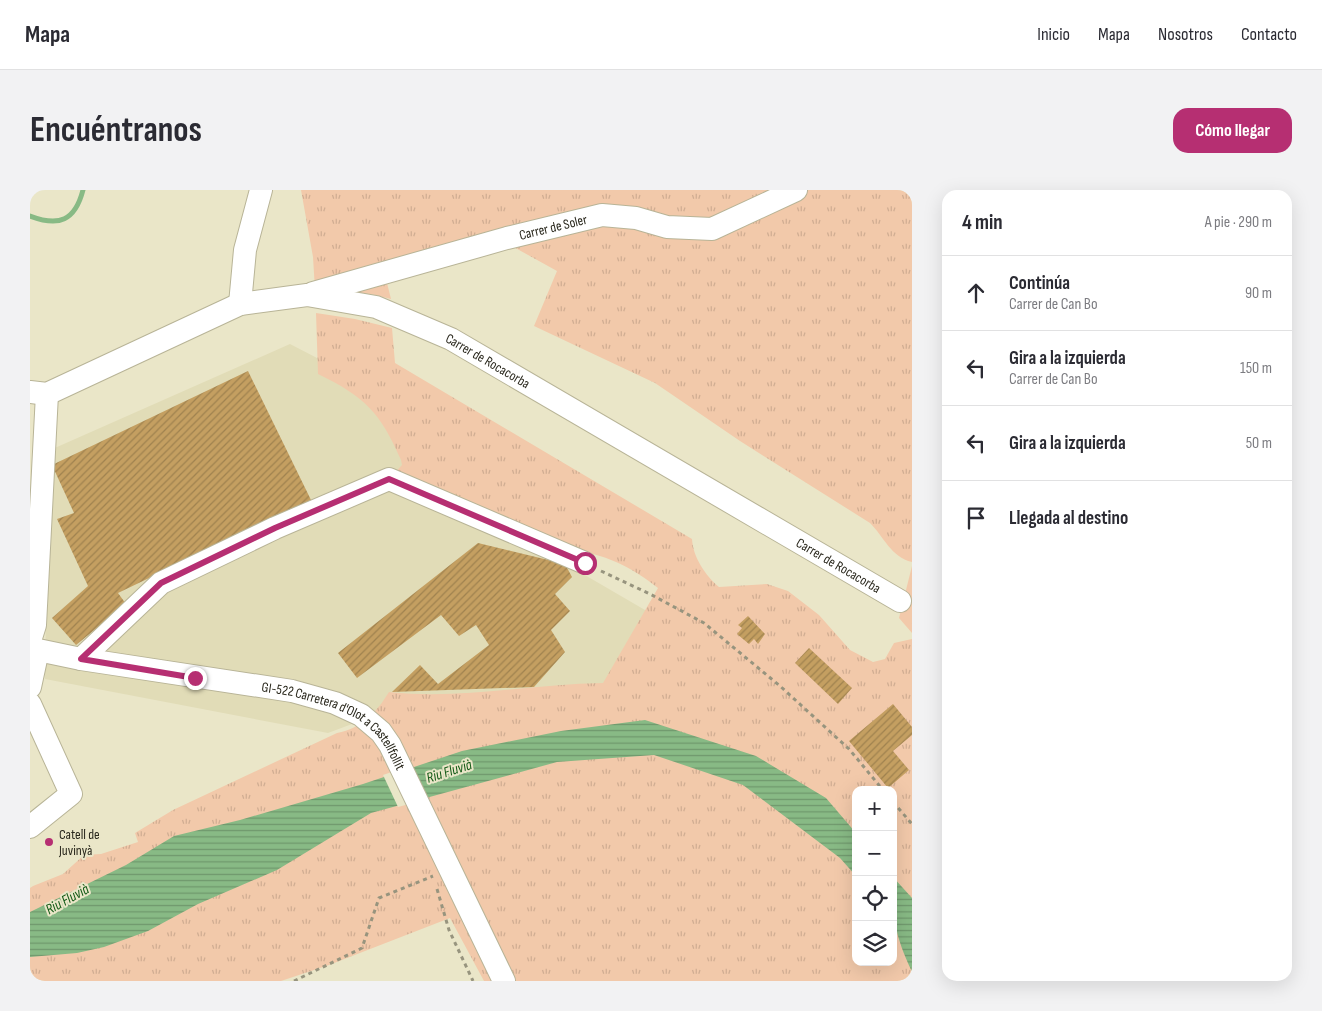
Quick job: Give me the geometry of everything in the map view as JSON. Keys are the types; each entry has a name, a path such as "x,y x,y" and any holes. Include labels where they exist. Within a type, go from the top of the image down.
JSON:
{"street":[{"path":"240,304 246,250 261,190"},
{"name":"Carrer de Soler","path":"307,295 507,238 602,215 636,218 667,227 712,229 796,190"},
{"name":"Carrer de Rocacorba","path":"38,393 240,304 307,295 376,307 451,339 900,601"},
{"path":"30,688 35,625 34,551 38,393"},
{"path":"81,659 161,583 275,528 389,479 585,563"},
{"name":"GI-522 Carretera d'Olot a Castellfollit","path":"33,646 81,659 292,691 351,709 361,714 381,732 390,745 438,864 504,981"},
{"path":"30,704 71,794 30,827"}],"path":[{"path":"585,563 650,594 704,623 780,686 849,749 880,786"},
{"path":"897,807 912,824"},
{"path":"438,864 433,876 449,930 474,981"},
{"path":"294,981 362,948 379,898 433,876"}],"shaded area":[{"path":"290,344 344,372 399,433 427,483 657,617 613,684 400,706 328,733 45,679 48,451"}],"green space":[{"path":"301,190 912,190 912,562 893,551 870,523 740,441 655,383 534,326 557,271 510,245 387,283 391,299 371,294 315,290 313,257"},
{"path":"316,313 355,319 392,328 395,363 692,539 701,565 719,587 767,584 788,591 819,615 850,650 873,662 885,659 894,643 912,639 912,981 484,981 450,918 329,965 281,981 30,981 30,888 33,886 63,874 84,855 101,854 138,842 135,833 173,810 337,733 354,727 368,718 379,707 389,692 416,694 469,693 603,683 658,588 617,562 594,554 570,550 389,479 402,465 386,430 369,408 348,390 318,374"},
{"path":"912,566 912,633 899,618"}],"water":[{"name":"Riu Fluvià","path":"645,720 756,756 826,798 852,828 852,872 840,858 743,785 654,755 557,762 371,813 277,870 198,904 148,931 104,947 77,953 30,957 30,912 126,865 174,836 240,820 363,784 462,751 561,731"},
{"path":"897,881 912,898 912,972 898,936"}],"pier":[{"path":"412,765 428,799 398,807 383,775"}],"building":[{"path":"248,371 311,500 118,593 126,604 76,645 52,618 88,586 57,519 74,513 52,465"},
{"path":"478,543 565,564 572,577 555,594 570,611 551,630 565,652 534,687 392,692 420,665 438,684 489,645 476,625 459,636 441,615 357,678 338,653"},
{"path":"748,616 765,634 758,644 754,639 749,644 737,634 742,628 738,625"},
{"path":"809,648 852,688 838,704 795,663"},
{"path":"893,704 912,727 912,735 893,751 909,770 890,786 886,786 849,741"}],"waterway":[{"path":"30,216 49,221 64,219 75,209 83,190"}],"place":[{"name":"Catell de Juvinyà","path":"49,842"}],"route":[{"path":"195,678 81,659 161,583 275,528 389,479 585,563"}]}
